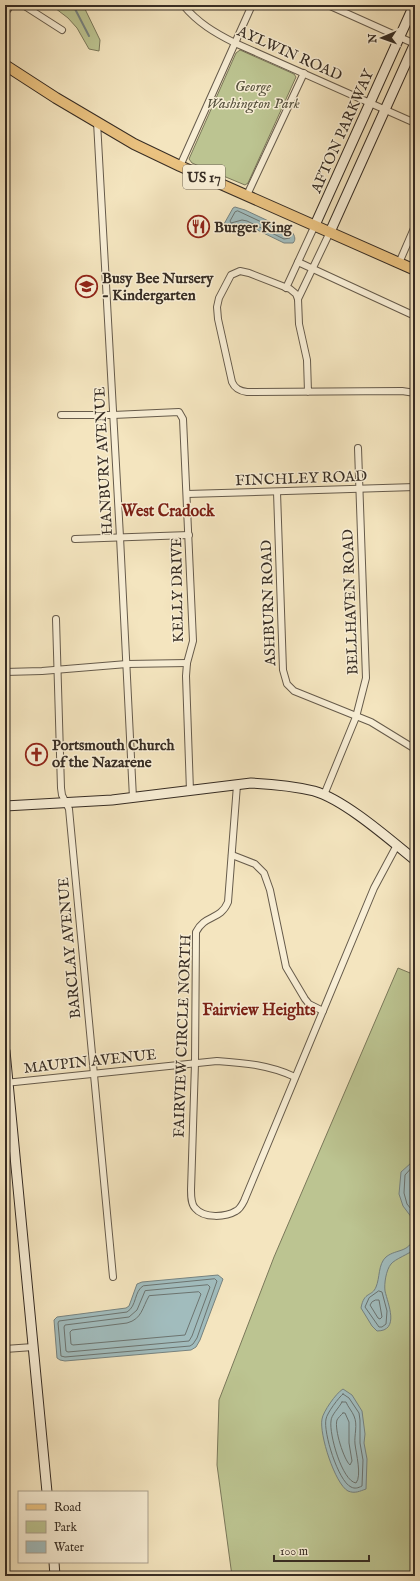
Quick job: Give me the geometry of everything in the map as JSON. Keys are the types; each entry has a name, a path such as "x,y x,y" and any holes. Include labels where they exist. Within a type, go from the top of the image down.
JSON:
{"main road":[{"name":"US 17","path":"5,65 134,144 180,166 415,270"}],"street":[{"path":"5,13 11,5"},
{"path":"24,5 62,30"},
{"name":"AYLWIN ROAD","path":"183,5 200,22 215,33 415,123"},
{"path":"180,166 252,5"},
{"path":"328,5 415,44"},
{"name":"AFTON PARKWAY","path":"315,225 414,5"},
{"name":"AFTON PARKWAY","path":"330,232 415,44"},
{"path":"247,195 304,73"},
{"name":"HANBURY AVENUE","path":"97,122 134,798"},
{"path":"286,288 315,225"},
{"path":"399,263 415,226"},
{"path":"308,392 307,360 299,324 298,299 330,232"},
{"path":"298,262 415,316"},
{"path":"298,299 293,291 249,272 235,272 231,275 219,298 217,312 232,382 240,391 402,391 415,393"},
{"name":"KELLY DRIVE","path":"113,415 179,412 183,419 193,641 187,663 186,676 190,791"},
{"path":"61,415 113,415"},
{"name":"BELLHAVEN ROAD","path":"324,795 356,717 366,678 358,448"},
{"name":"FINCHLEY ROAD","path":"187,494 415,487"},
{"name":"ASHBURN ROAD","path":"278,492 283,670 287,684 294,691 371,722 415,749"},
{"path":"75,539 189,535"},
{"name":"BARCLAY AVENUE","path":"56,618 56,669 61,788 62,795 70,809 113,1277"},
{"path":"5,672 127,664 187,663"},
{"path":"5,806 112,800 251,783 271,784 324,795 356,814 415,860"},
{"name":"FAIRVIEW CIRCLE NORTH","path":"237,785 230,894 225,908 220,914 201,923 196,932 195,1064 191,1200 194,1208 199,1212 214,1216 227,1214 236,1211 244,1201 296,1078"},
{"path":"296,1078 322,1011 374,888 397,845"},
{"path":"232,854 255,864 264,873 270,890 281,949 286,967 309,1004 322,1011"},
{"path":"5,1051 6,1083 47,1491"},
{"name":"MAUPIN AVENUE","path":"6,1083 217,1061 250,1063 280,1070 296,1078"},
{"path":"5,1349 33,1347"},
{"path":"54,1563 55,1576"}],"green space":[{"path":"51,5 83,5 100,40 99,51 89,49 77,28 68,18"},
{"name":"George Washington Park","path":"240,50 294,74 296,77 248,183 245,185 192,163 189,159 236,53"},
{"path":"398,968 415,975 415,1021 413,1026 415,1028 415,1576 232,1576 217,1465 219,1400 274,1257"}],"water":[{"path":"235,207 245,210 292,232 295,241 293,243 284,243 242,224 226,229 224,224"},
{"path":"415,1148 415,1222 403,1206 399,1194 401,1172 411,1163 412,1153"},
{"path":"415,1233 415,1249 393,1262 388,1270 385,1291 390,1309 390,1322 388,1327 384,1330 377,1331 372,1326 361,1308 362,1303 376,1287 383,1260 390,1254 403,1250 407,1247 413,1240"},
{"path":"218,1275 223,1279 200,1340 196,1347 191,1350 65,1361 57,1358 54,1320 57,1317 126,1308 129,1306 137,1284 142,1282"},
{"path":"343,1389 352,1395 362,1411 365,1434 364,1443 367,1459 366,1489 355,1492 348,1491 343,1487 338,1479 325,1447 323,1436 323,1416 327,1407"}],"waterway":[{"path":"73,5 89,36"}],"place":[{"name":"Burger King","path":"199,227"},
{"name":"Busy Bee Nursery - Kindergarten","path":"86,287"},
{"name":"Portsmouth Church of the Nazarene","path":"36,754"}],"district":[{"name":"West Cradock","path":"168,510"},
{"name":"Fairview Heights","path":"259,1009"}]}
